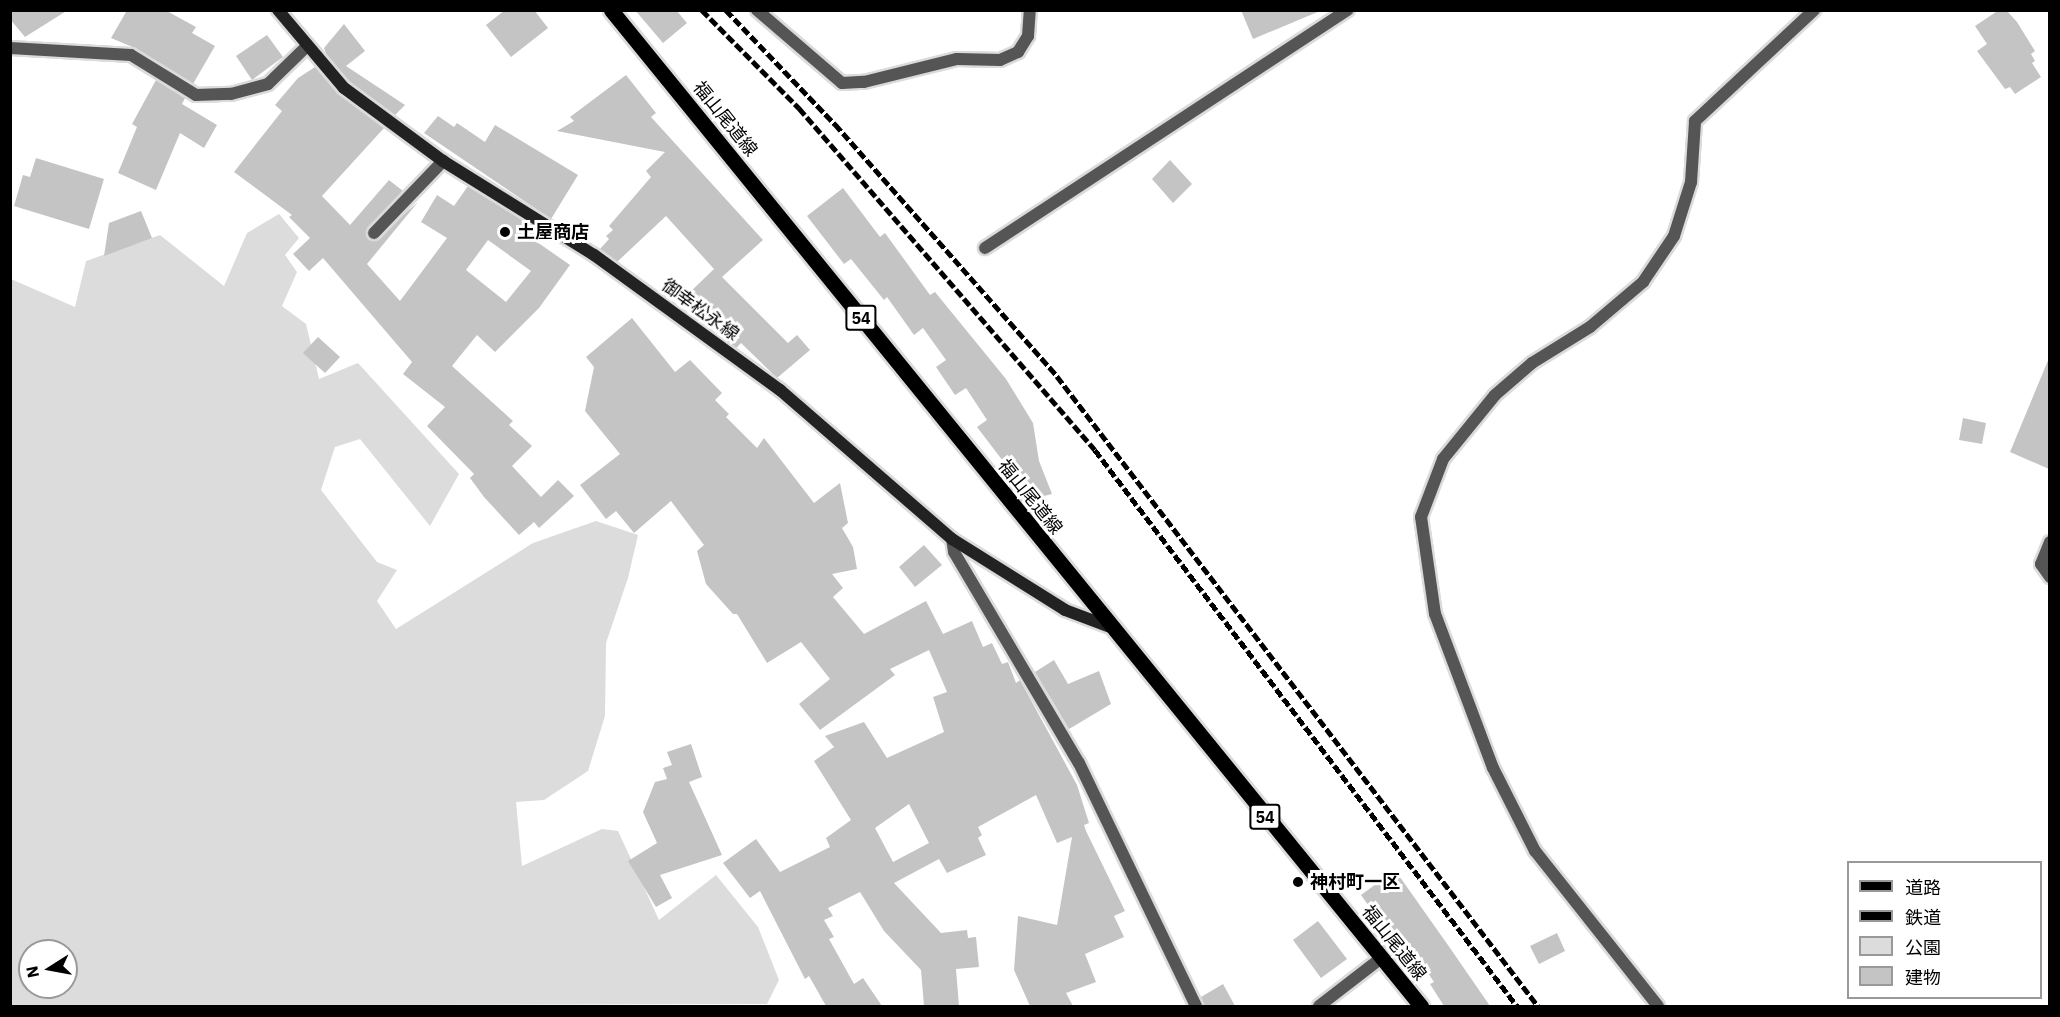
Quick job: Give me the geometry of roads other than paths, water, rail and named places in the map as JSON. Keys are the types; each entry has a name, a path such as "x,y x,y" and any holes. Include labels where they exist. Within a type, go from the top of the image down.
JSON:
{"main road":[{"name":"御幸松永線","path":"278,10 306,47 344,88 443,161 585,249 780,390 952,539 1065,610 1110,627"},
{"name":"福山尾道線","path":"611,10 1110,627 1421,1006"}],"street":[{"path":"757,10 842,83 864,82 957,59 1000,60 1018,52 1028,36 1030,10"},
{"path":"985,248 1348,10"},
{"path":"1658,1006 1535,851 1493,768 1435,614 1421,517 1443,459 1495,395 1532,363 1590,327 1643,282 1674,236 1691,182 1695,121 1814,10"},
{"path":"10,48 131,55 196,95 231,94 268,84 306,47"},
{"path":"374,233 443,161"},
{"path":"952,539 954,552 1079,763 1196,1006"},
{"path":"2049,542 2041,564 2049,577"},
{"path":"1319,1006 1381,958"}],"railway":[{"path":"702,10 799,108 1095,450 1517,1006"},
{"path":"726,10 835,124 1057,376 1538,1006"}],"place":[{"name":"土屋商店","path":"505,232"},
{"name":"神村町一区","path":"1298,882"}]}
